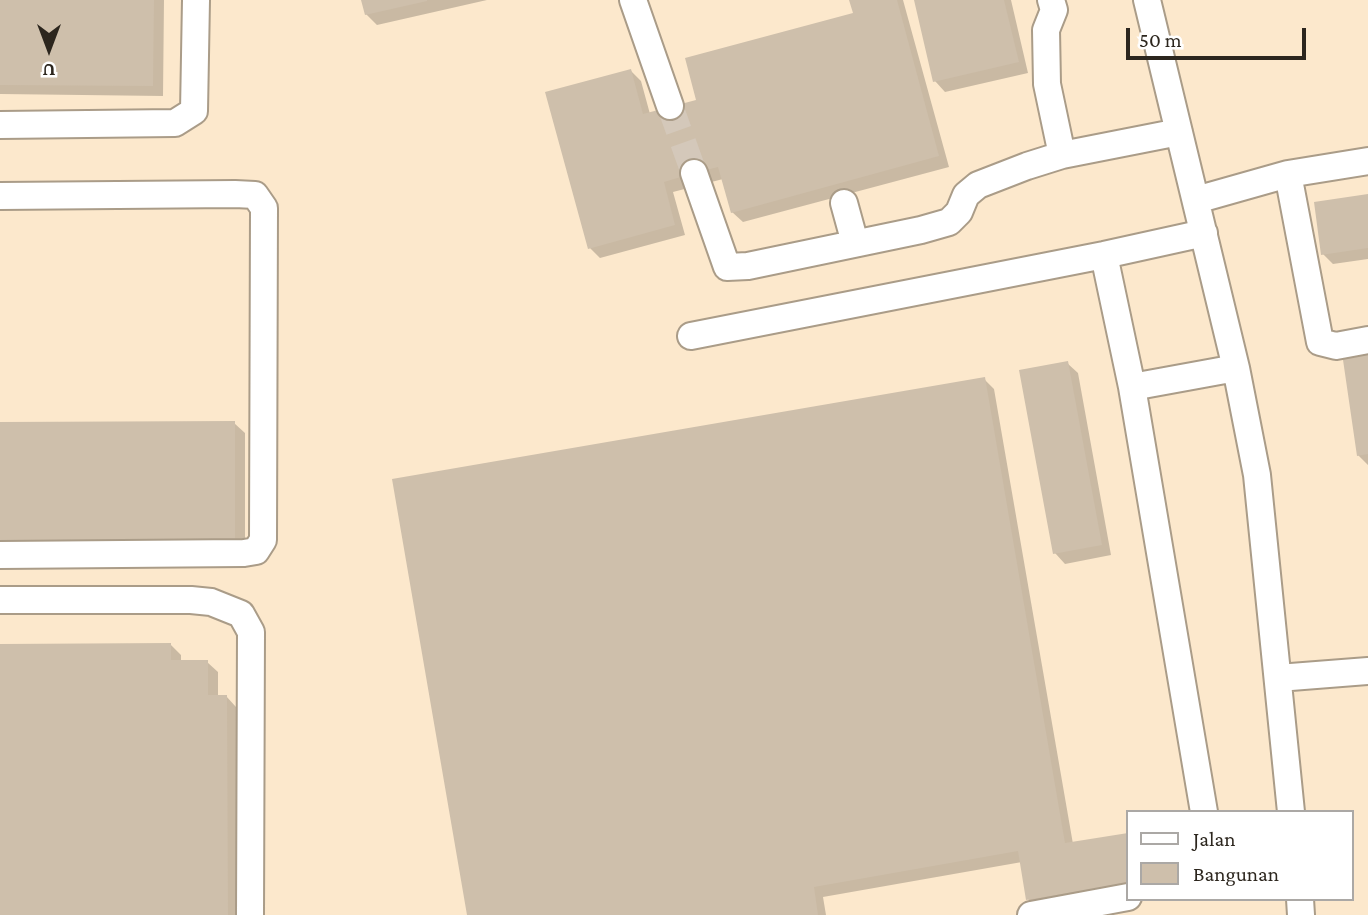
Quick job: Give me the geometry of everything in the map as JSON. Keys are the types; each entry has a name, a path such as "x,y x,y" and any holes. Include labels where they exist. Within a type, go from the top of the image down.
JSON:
{"lane":[{"path":"0,125 175,123 185,118 194,111 196,0"},
{"path":"633,0 670,106"},
{"path":"1051,0 1054,10 1046,30 1047,85 1062,155"},
{"path":"1147,0 1236,368 1257,475 1291,810"},
{"path":"694,173 727,267 760,264 949,222 959,212 966,195 978,185 1062,155 1179,132"},
{"path":"1196,200 1289,174 1368,161"},
{"path":"1289,174 1320,342 1336,346 1368,340"},
{"path":"0,196 235,194 256,195 264,208 263,540 256,551 244,554 0,555"},
{"path":"844,203 855,243"},
{"path":"691,336 1204,233"},
{"path":"1104,255 1132,387 1203,810"},
{"path":"1132,387 1236,368"},
{"path":"0,600 191,600 211,602 242,614 251,632 250,915"},
{"path":"1279,678 1368,671"},
{"path":"1031,915 1126,897"}],"shaded area":[{"path":"0,0 1368,0 1368,915 0,915"}],"building":[{"path":"0,0 154,0 153,86 0,85"},
{"path":"361,0 427,0 427,1 365,15"},
{"path":"849,0 897,0 939,156 731,213 718,167 694,173 664,182 675,225 588,249 545,92 631,69 643,114 696,100 685,58 853,13"},
{"path":"914,0 1004,0 1019,62 933,82"},
{"path":"1368,194 1368,248 1321,255 1314,202"},
{"path":"1368,349 1368,454 1357,456 1342,353"},
{"path":"1068,361 1102,545 1053,554 1019,370"},
{"path":"985,377 1065,843 1126,833 1126,883 1026,900 1018,851 814,887 818,915 467,915 392,479"},
{"path":"235,421 235,540 0,542 0,422"},
{"path":"171,643 171,660 208,660 208,695 227,695 228,915 0,915 0,644"}],"tunnel":[{"path":"670,106 694,173"}]}
